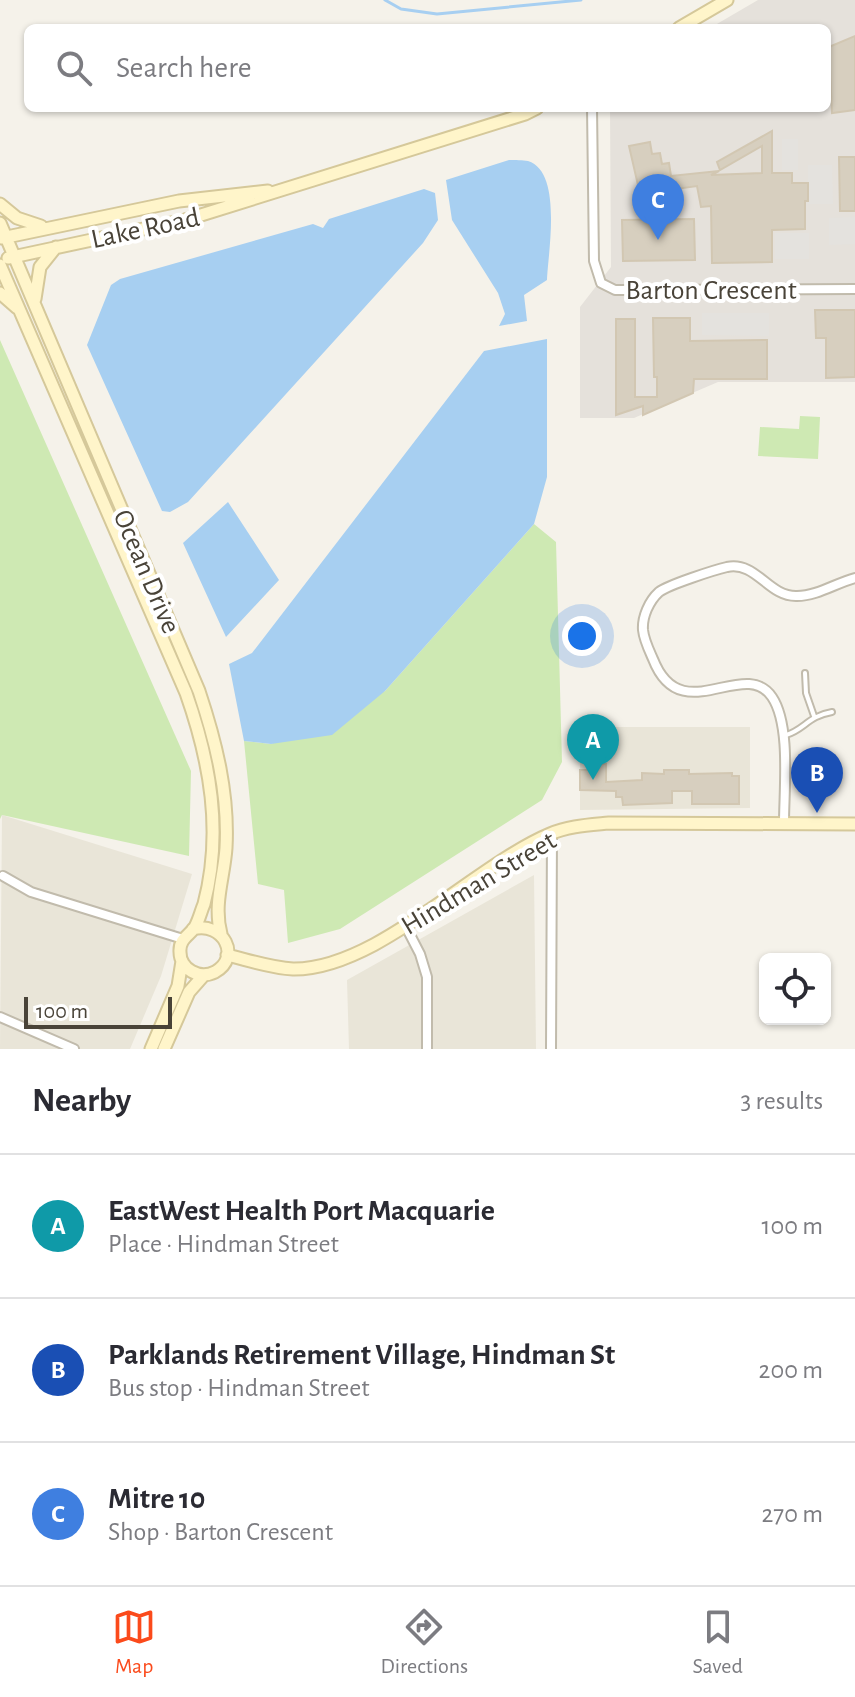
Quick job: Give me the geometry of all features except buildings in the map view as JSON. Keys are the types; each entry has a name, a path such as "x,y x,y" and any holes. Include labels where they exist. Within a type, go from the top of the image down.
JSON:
{"main road":[{"path":"686,24 727,0"},
{"name":"Lake Road","path":"0,262 57,246 185,220 529,112"},
{"name":"Lake Road","path":"3,238 179,201 288,188"},
{"path":"0,204 17,218 44,227"},
{"name":"Ocean Drive","path":"0,223 3,238 35,302 199,691 211,727 225,796 226,849 217,908 221,935"},
{"path":"35,302 40,267 57,246"},
{"name":"Ocean Drive","path":"0,262 186,693 201,736 213,796 213,852 203,905 193,929"},
{"path":"0,293 20,311"},
{"name":"Hindman Street","path":"227,955 293,969 315,967 360,951 533,842 552,833 589,825 855,824"},
{"path":"151,1049 178,986 183,939 193,929 208,928 221,935 227,944 227,955 219,969 204,975 189,992 164,1049"},
{"path":"182,961 191,972 204,975"}],"street":[{"name":"Barton Crescent","path":"592,112 594,261 601,283 615,290 855,289"},
{"path":"784,823 783,735 772,697 756,685 745,683 704,693 671,685 655,666 643,631 648,605 665,588 730,566 752,570 772,588 797,596 855,578"},
{"path":"551,1049 552,833"},
{"path":"3,876 31,892 183,939"},
{"path":"405,925 420,954 427,977 427,1049"},
{"path":"0,1017 74,1049"}],"lane":[{"path":"805,673 806,693 814,716"},
{"path":"783,735 795,732 814,716 832,712"}],"shaded area":[{"path":"758,0 855,0 855,382 718,382 634,418 580,418 580,307 611,267 610,112 831,112 831,24 717,24"},
{"path":"782,139 798,139 798,170 782,170"},
{"path":"808,165 832,165 833,204 808,204"},
{"path":"855,217 855,244 829,245 829,218"},
{"path":"775,233 809,233 809,259 775,259"},
{"path":"702,313 769,313 769,336 702,335"},
{"path":"580,727 750,727 750,808 580,810"},
{"path":"2,815 192,874 161,976 130,1049 0,1049"},
{"path":"534,875 536,1049 349,1049 347,980"}],"green space":[{"path":"0,340 191,771 189,856 2,815 0,819"},
{"path":"800,416 820,417 818,459 758,456 760,427 799,429"},
{"path":"534,524 556,542 562,762 542,800 340,929 288,943 284,890 258,884 244,741 271,744 385,691"}],"water":[{"path":"509,160 528,161 539,168 546,180 550,196 551,233 547,280 524,295 527,321 499,326 505,314 498,293 452,220 446,180"},
{"path":"424,189 435,193 438,220 423,243 188,502 170,512 162,511 87,345 111,285 120,279 313,224 323,228 329,219"},
{"path":"547,339 547,477 534,524 385,691 332,735 271,744 244,741 229,664 252,653 484,351"},
{"path":"228,502 279,580 226,637 183,543"}],"waterway":[{"path":"385,0 401,9 437,14 581,0"}],"place":[{"name":"Mitre 10","path":"658,240"},
{"name":"EastWest Health Port Macquarie","path":"593,780"},
{"name":"Parklands Retirement Village, Hindman St","path":"817,813"}]}
